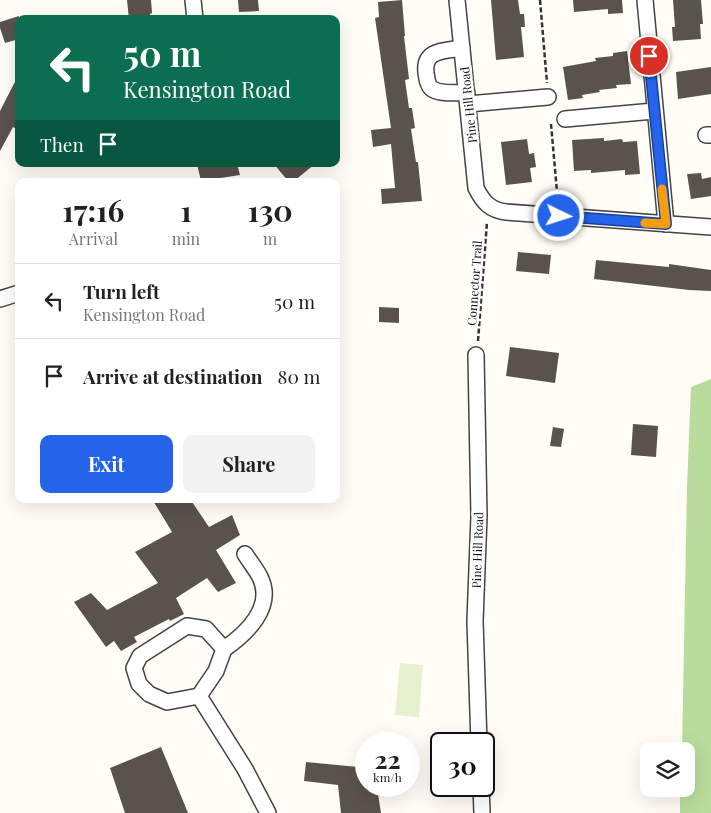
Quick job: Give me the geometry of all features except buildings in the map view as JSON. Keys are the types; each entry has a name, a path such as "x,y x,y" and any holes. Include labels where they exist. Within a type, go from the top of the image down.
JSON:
{"street":[{"path":"193,0 195,15"},
{"name":"Pine Hill Road","path":"458,0 476,188 481,199 488,206"},
{"path":"645,0 666,224"},
{"path":"462,48 433,53 427,58 425,67 427,82 432,88 467,98 548,97"},
{"path":"566,119 654,111"},
{"path":"488,206 498,211 506,212 711,227"},
{"path":"0,299 15,293"},
{"name":"Pine Hill Road","path":"476,358 479,516 475,621 479,732"},
{"path":"224,649 206,629 187,626 140,656 134,668 138,684 149,694 167,702 199,696 216,671 224,649 242,637 258,616 263,602 261,579 245,554"},
{"path":"199,696 245,769 268,813"},
{"path":"481,797 482,813"}],"path":[{"name":"Connector Trail","path":"476,358 488,206"}],"green space":[{"path":"711,379 711,813 680,813 680,797 695,797 695,742 682,742 687,487 691,387"},
{"path":"400,663 423,665 419,717 395,715"}],"slow traffic":[{"path":"645,223 666,224 662,189"}],"route":[{"path":"559,216 666,224 649,56"}]}
